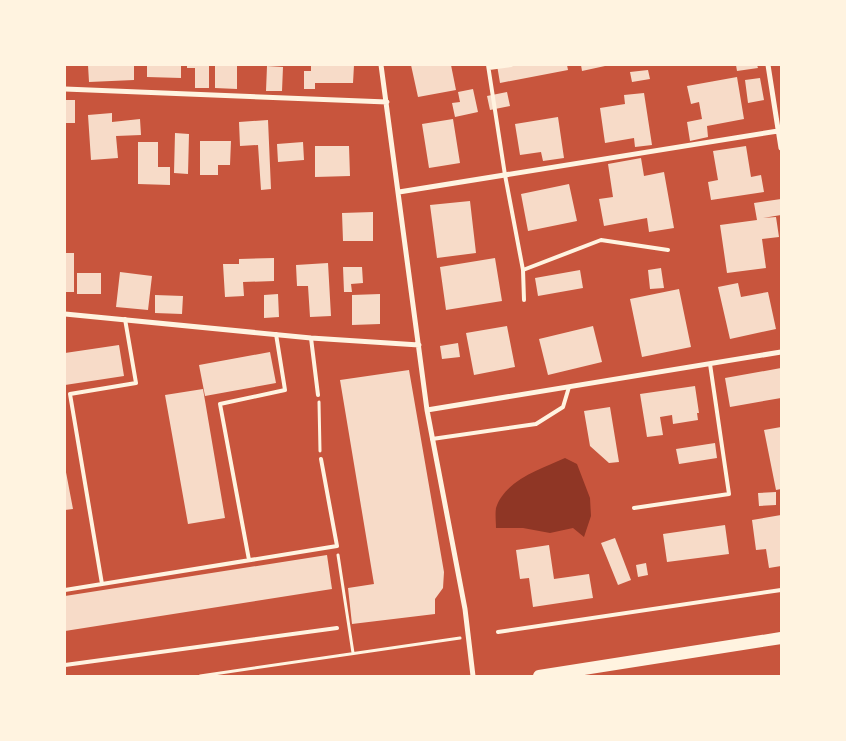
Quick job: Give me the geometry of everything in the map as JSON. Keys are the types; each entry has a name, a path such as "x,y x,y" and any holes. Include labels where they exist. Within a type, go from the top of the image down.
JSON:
{"main road":[{"path":"539,676 781,638"}],"street":[{"path":"382,65 427,410 469,636 473,676"},
{"path":"768,65 781,148"},
{"path":"65,89 387,102"},
{"path":"399,192 778,131"},
{"path":"65,314 311,338 419,345"},
{"path":"427,410 781,352"}],"lane":[{"path":"512,65 488,67 505,175 524,270 524,300"},
{"path":"524,270 601,240 668,250"},
{"path":"102,584 70,394 136,383 125,319"},
{"path":"249,560 220,404 285,390 276,334"},
{"path":"311,338 318,395"},
{"path":"634,508 729,494 710,364"},
{"path":"432,439 536,424 563,407 569,387"},
{"path":"65,590 337,546 321,459"},
{"path":"498,632 781,590"},
{"path":"65,665 337,628"}],"path":[{"path":"318,395 321,459"},
{"path":"337,546 353,653"},
{"path":"200,676 469,636"}],"shaded area":[{"path":"565,458 577,464 590,498 591,516 584,537 573,528 550,533 523,528 496,528 496,508 507,490 535,471"}],"building":[{"path":"88,65 134,65 134,80 89,82"},
{"path":"147,65 181,65 181,78 147,77"},
{"path":"187,65 209,65 209,88 195,88 195,68 187,68"},
{"path":"215,65 237,65 237,89 215,88"},
{"path":"311,65 354,65 353,83 315,83 315,89 304,89 304,71 311,71"},
{"path":"411,65 451,65 456,90 418,97"},
{"path":"497,65 567,65 568,70 500,83"},
{"path":"581,65 605,65 605,66 582,71"},
{"path":"736,65 757,65 758,68 737,71"},
{"path":"267,66 283,67 282,91 266,91"},
{"path":"648,70 650,79 632,82 630,72"},
{"path":"737,77 744,119 707,126 708,137 690,141 687,122 702,119 699,102 691,104 687,86"},
{"path":"760,78 764,100 748,103 745,80"},
{"path":"473,89 478,112 455,117 452,103 460,102 458,92"},
{"path":"507,92 510,106 490,110 487,96"},
{"path":"644,93 652,145 635,147 634,138 605,143 600,108 625,104 624,95"},
{"path":"65,100 75,100 75,123 65,123"},
{"path":"112,113 112,122 140,119 141,135 116,136 118,158 91,160 88,115"},
{"path":"558,117 564,158 543,161 541,152 520,155 515,124"},
{"path":"453,119 460,163 429,168 422,124"},
{"path":"268,120 271,189 261,190 258,145 240,146 239,122"},
{"path":"175,133 189,134 188,174 174,173"},
{"path":"200,141 231,141 230,165 218,165 218,175 200,175"},
{"path":"138,142 158,142 158,167 170,167 170,185 138,184"},
{"path":"303,142 304,160 278,162 277,144"},
{"path":"315,146 349,146 350,176 315,177"},
{"path":"746,146 751,177 761,175 764,192 711,200 708,182 718,180 713,151"},
{"path":"641,158 644,176 664,172 674,228 649,232 647,218 604,226 599,199 613,197 608,164"},
{"path":"569,184 577,221 528,231 521,194"},
{"path":"781,199 781,215 763,218 776,217 779,237 762,239 766,268 727,273 720,225 757,220 754,203"},
{"path":"470,201 476,253 437,258 430,205"},
{"path":"373,212 373,241 343,241 342,213"},
{"path":"65,253 74,253 74,292 65,292"},
{"path":"274,258 274,281 243,282 244,296 225,297 223,264 239,264 239,259"},
{"path":"495,258 502,301 446,310 440,267"},
{"path":"328,263 331,316 310,317 308,286 297,286 296,265"},
{"path":"343,267 362,267 363,283 351,284 352,292 344,292"},
{"path":"661,268 664,288 650,289 648,270"},
{"path":"580,270 583,288 538,296 535,278"},
{"path":"120,272 152,276 148,310 116,307"},
{"path":"77,273 101,273 101,294 77,294"},
{"path":"738,283 741,297 768,292 776,329 730,339 718,287"},
{"path":"679,289 691,347 642,357 630,299"},
{"path":"278,294 279,317 264,318 264,295"},
{"path":"380,294 380,324 352,325 352,295"},
{"path":"155,295 183,296 182,314 155,313"},
{"path":"507,326 515,367 474,375 466,333"},
{"path":"593,326 602,362 548,375 539,339"},
{"path":"458,343 460,357 442,359 440,346"},
{"path":"119,345 124,376 65,385 65,353"},
{"path":"270,352 276,383 205,396 199,365"},
{"path":"781,368 781,398 730,407 725,378"},
{"path":"409,370 444,572 443,588 435,599 435,614 352,624 348,588 374,584 340,380"},
{"path":"695,386 699,413 697,413 698,420 673,424 672,415 660,417 663,435 647,437 640,394"},
{"path":"203,389 225,518 188,524 165,395"},
{"path":"610,407 619,462 609,463 590,446 584,411"},
{"path":"781,427 781,489 776,490 764,430"},
{"path":"715,443 717,458 679,464 676,449"},
{"path":"65,467 73,509 65,510"},
{"path":"776,492 776,505 759,506 758,493"},
{"path":"781,515 781,566 769,568 766,549 756,550 752,520"},
{"path":"725,525 729,554 667,562 663,534"},
{"path":"615,538 631,580 618,585 601,543"},
{"path":"549,545 554,579 589,574 593,598 533,607 529,578 520,579 516,550"},
{"path":"327,555 332,589 65,631 65,596"},
{"path":"646,563 648,575 638,577 636,565"}]}
